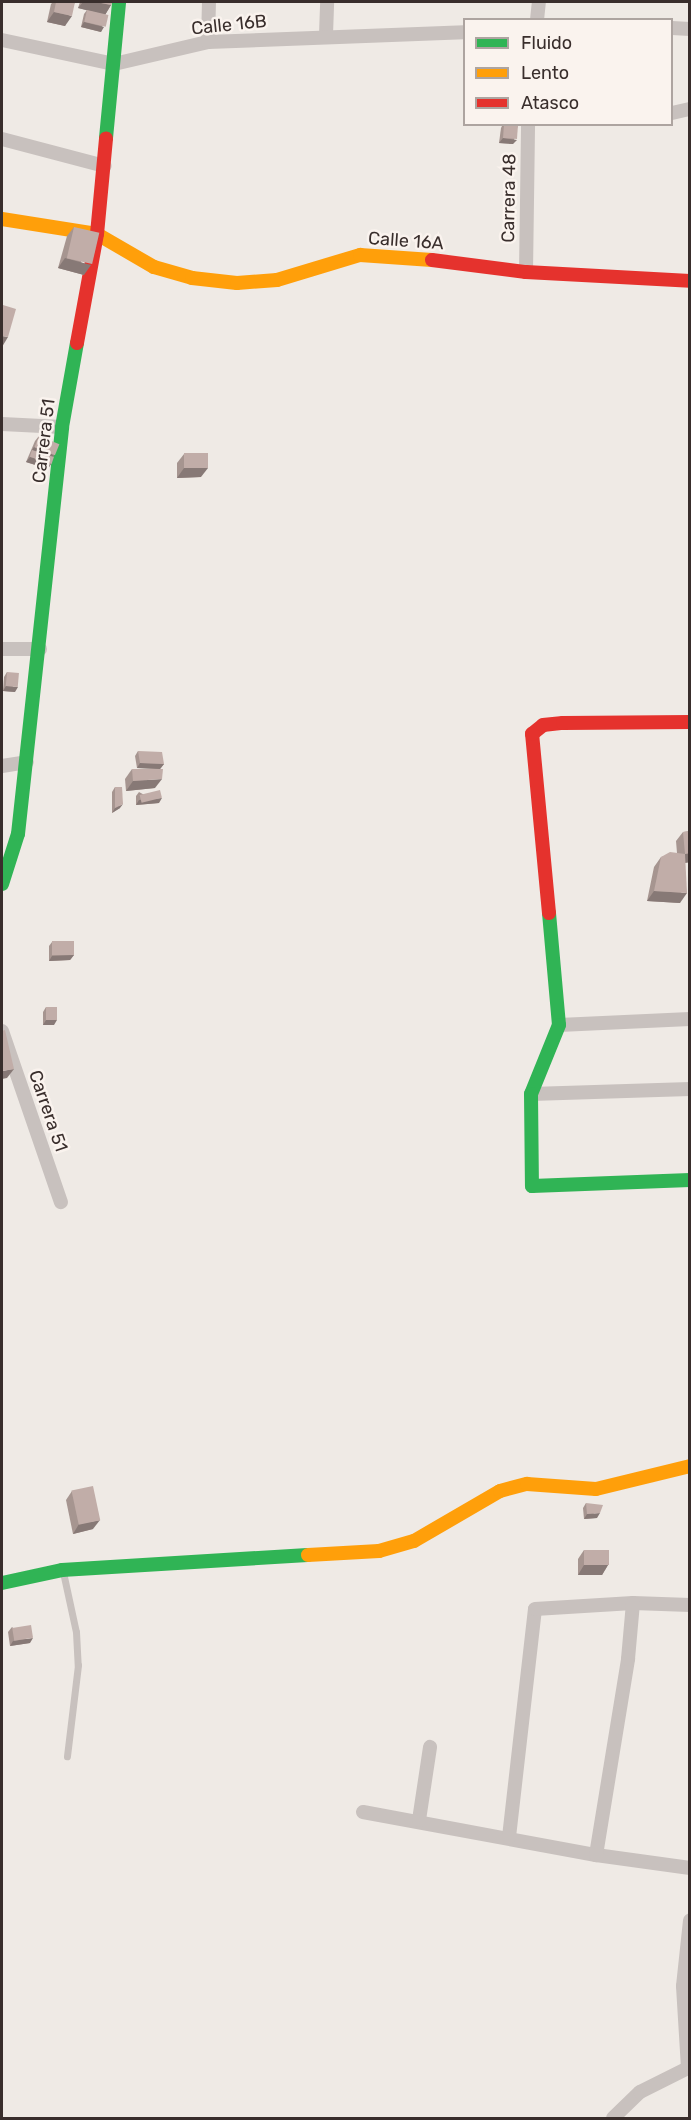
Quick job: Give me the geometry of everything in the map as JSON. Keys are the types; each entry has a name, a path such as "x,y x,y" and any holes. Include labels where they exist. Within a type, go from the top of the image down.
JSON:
{"street":[{"name":"Carrera 51","path":"2,884 15,853 40,649 62,427 97,234 105,166 118,2"},
{"path":"208,42 209,2"},
{"path":"326,36 327,2"},
{"path":"537,18 539,2"},
{"path":"673,28 690,29"},
{"name":"Calle 16B","path":"2,40 114,64 208,42 463,32"},
{"path":"673,113 690,109"},
{"name":"Carrera 48","path":"526,272 528,126"},
{"path":"2,139 105,166"},
{"path":"2,219 97,234"},
{"name":"Calle 16A","path":"97,234 154,267 192,278 237,283 277,280 360,255 384,254 526,272 690,280"},
{"path":"2,424 62,427"},
{"path":"2,649 40,649"},
{"path":"690,722 562,723 543,726 532,734 559,1025 531,1094 532,1186 690,1180"},
{"path":"2,766 27,762"},
{"path":"559,1025 690,1019"},
{"name":"Carrera 51","path":"2,1031 61,1202"},
{"path":"531,1094 690,1089"},
{"path":"2,1583 62,1570 379,1551 414,1541 500,1491 527,1484 596,1489 690,1466"},
{"path":"596,1855 628,1659 633,1603"},
{"path":"509,1837 535,1609 633,1603 690,1605"},
{"path":"419,1820 430,1747"},
{"path":"363,1812 419,1820 596,1855 690,1868"},
{"path":"614,2118 640,2092 689,2068 683,1986 690,1920"}],"lane":[{"path":"62,1570 76,1632 78,1665 68,1756"}],"building":[{"path":"56,2 75,2 72,16 54,12"},
{"path":"96,2 112,2 111,5"},
{"path":"87,10 108,15 106,27 84,22"},
{"path":"504,126 518,126 517,139 503,138"},
{"path":"74,227 99,233 92,264 67,258"},
{"path":"3,305 16,309 8,337 2,336"},
{"path":"39,436 59,444 55,455 35,447"},
{"path":"32,450 54,457 52,464 30,457"},
{"path":"184,453 208,453 208,468 184,468"},
{"path":"7,672 19,673 18,687 6,686"},
{"path":"138,751 162,752 164,764 140,763"},
{"path":"132,769 163,769 162,779 133,781"},
{"path":"115,787 122,787 123,804 115,808"},
{"path":"160,790 162,798 142,803 140,795"},
{"path":"690,831 690,853 685,854 683,832"},
{"path":"670,852 685,854 687,893 654,891 661,857"},
{"path":"52,941 74,941 74,955 52,955"},
{"path":"46,1007 57,1007 57,1020 46,1020"},
{"path":"5,1030 14,1069 2,1071 2,1031"},
{"path":"93,1486 100,1520 79,1525 71,1491"},
{"path":"586,1503 603,1505 600,1513 587,1514"},
{"path":"584,1550 609,1550 609,1565 584,1565"},
{"path":"31,1625 33,1638 14,1641 12,1628"}],"traffic: fast":[{"path":"106,138 119,2"},
{"path":"2,884 18,834 62,427 77,343"},
{"path":"549,913 559,1025 531,1094 532,1186 690,1180"},
{"path":"2,1583 62,1570 308,1555"}],"traffic: slow":[{"path":"2,219 97,234 154,267 192,278 237,283 277,280 360,255 432,260"},
{"path":"308,1555 379,1551 414,1541 500,1491 527,1484 596,1489 690,1466"}],"traffic: jam":[{"path":"77,343 97,234 106,138"},
{"path":"432,260 526,272 690,281"},
{"path":"549,913 532,734 543,725 563,723 690,722"}]}
